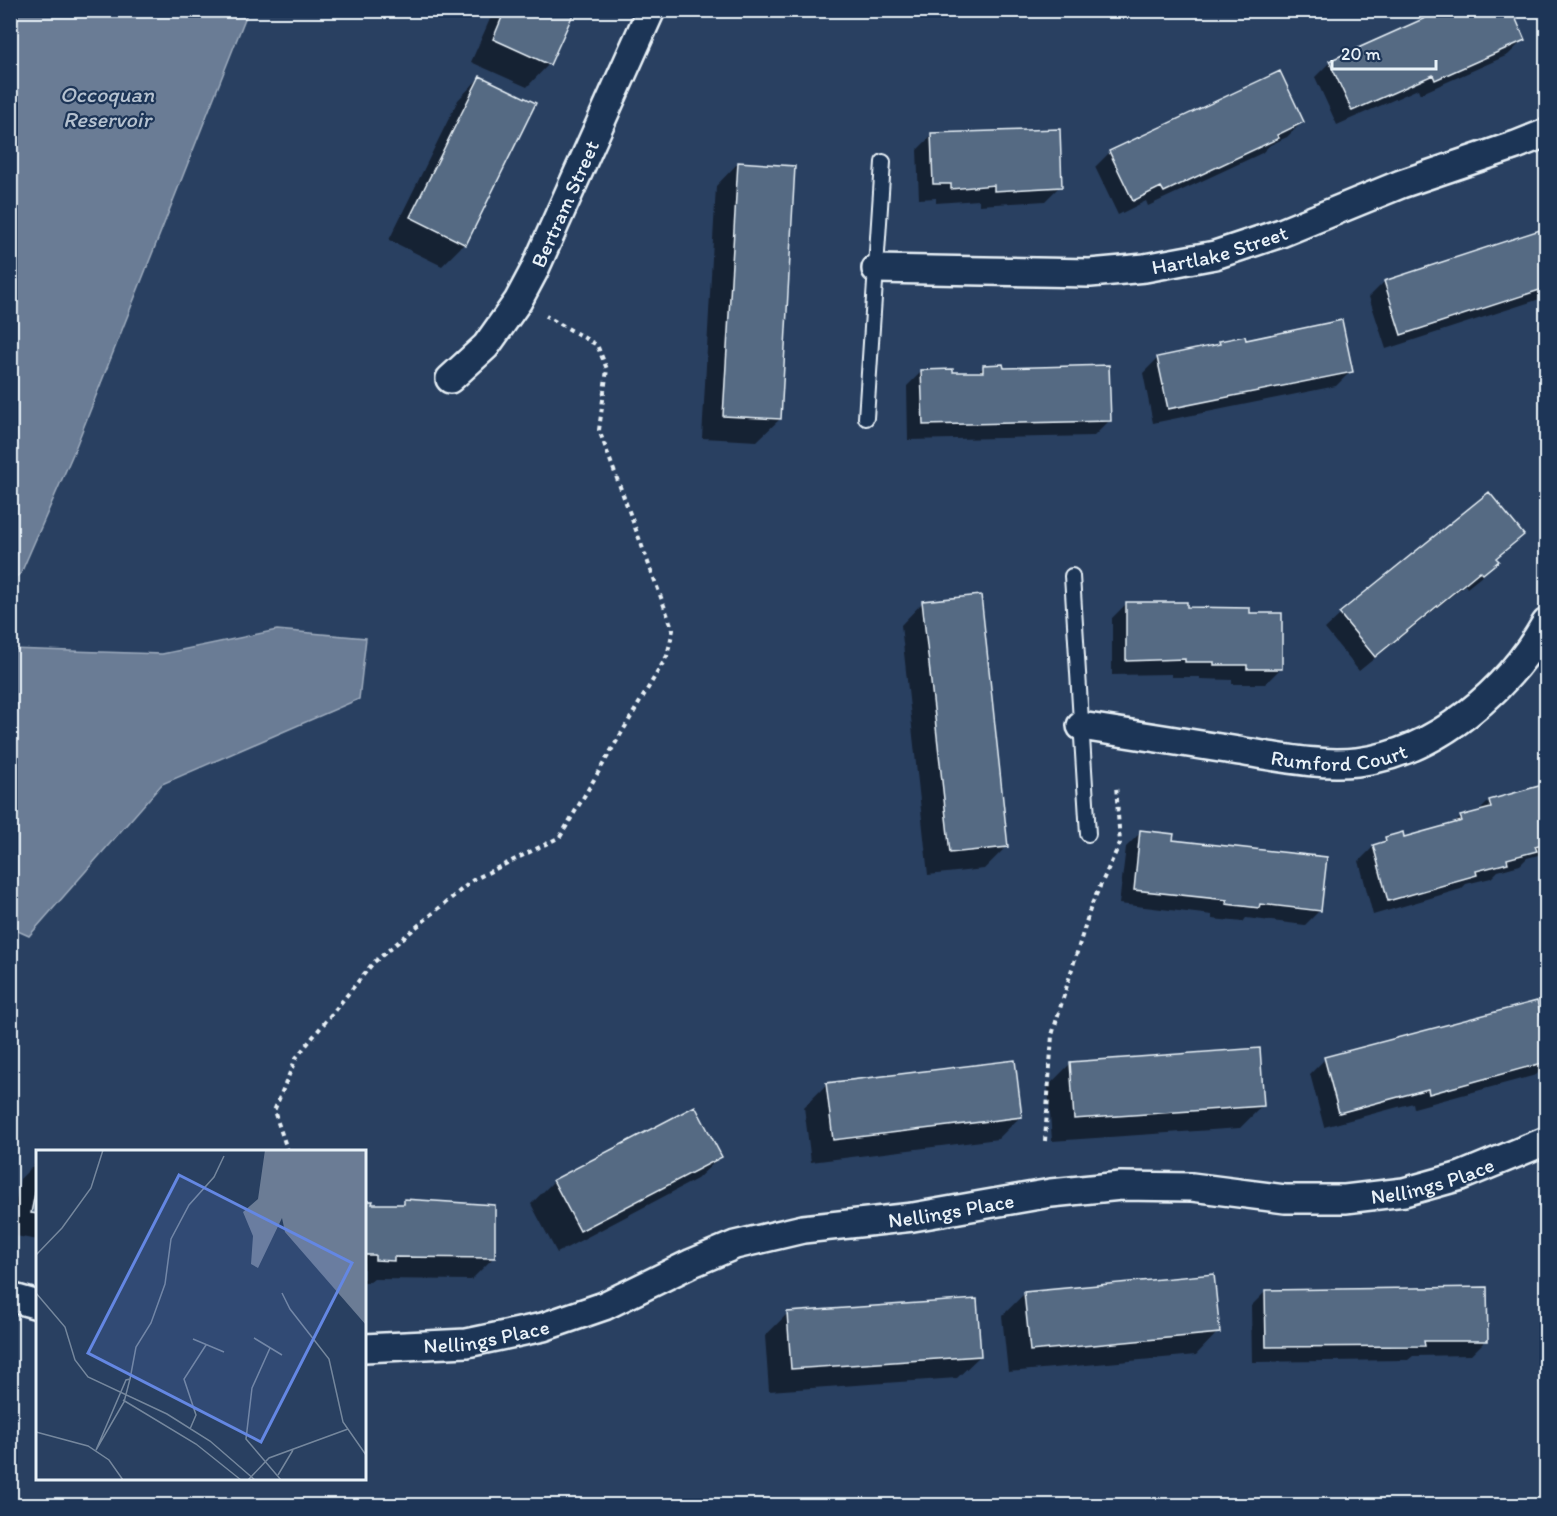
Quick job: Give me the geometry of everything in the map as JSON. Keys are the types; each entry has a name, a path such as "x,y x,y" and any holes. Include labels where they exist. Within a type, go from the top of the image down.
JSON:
{"street":[{"name":"Bertram Street","path":"450,379 486,346 518,301 534,271 651,10"},
{"name":"Hartlake Street","path":"876,268 1090,273 1145,268 1215,255 1281,233 1401,184 1546,133"},
{"name":"Rumford Court","path":"1081,726 1316,763 1358,762 1398,753 1436,736 1466,716 1506,678 1546,623"},
{"name":"Nellings Place","path":"366,1348 467,1342 543,1327 604,1306 692,1263 735,1245 803,1229 912,1217 1051,1193 1121,1186 1192,1187 1285,1199 1344,1199 1404,1192 1461,1176 1546,1141"},
{"path":"10,1297 36,1304"}],"lane":[{"path":"866,418 883,162"},
{"path":"1072,576 1088,834"}],"path":[{"path":"287,1150 274,1111 296,1058 373,963 473,880 560,837 667,656 673,630 599,430 607,369 597,345 518,301"},
{"path":"1045,1141 1053,1035 1091,906 1120,843 1116,784"}],"water":[{"name":"Occoquan Reservoir","path":"11,10 248,11 73,454 21,573 11,581"},
{"path":"277,630 366,638 359,699 162,784 29,936 11,928 11,649 162,654"}],"building":[{"path":"505,10 575,10 550,65 493,39"},
{"path":"1443,10 1512,10 1525,40 1435,80 1433,75 1352,111 1329,61"},
{"path":"1280,71 1304,122 1277,135 1279,138 1164,192 1161,187 1133,201 1109,151"},
{"path":"480,76 536,103 466,245 410,217"},
{"path":"1060,129 1062,187 994,191 994,185 951,189 951,184 933,184 931,133"},
{"path":"738,162 795,166 781,419 723,416"},
{"path":"1546,228 1546,288 1401,335 1384,281"},
{"path":"1342,320 1353,372 1168,409 1157,357 1220,344 1219,341 1245,336 1246,340"},
{"path":"1003,364 1004,368 1109,365 1111,421 923,425 921,370 953,369 953,372 983,372 983,365"},
{"path":"1489,492 1524,535 1496,558 1499,561 1483,574 1480,571 1375,657 1339,613"},
{"path":"981,595 1008,847 950,853 922,601"},
{"path":"1126,602 1187,602 1187,607 1250,608 1250,613 1282,613 1282,669 1247,669 1247,665 1214,665 1214,662 1185,662 1185,659 1126,661"},
{"path":"1546,784 1546,843 1535,846 1537,851 1507,859 1508,863 1476,871 1477,875 1388,901 1373,845 1386,841 1385,837 1403,832 1404,837 1462,821 1460,816 1491,808 1489,800"},
{"path":"1140,830 1174,834 1173,840 1327,857 1321,911 1260,904 1259,908 1226,904 1227,900 1134,890"},
{"path":"1537,1001 1546,1037 1546,1062 1429,1094 1428,1089 1339,1113 1324,1057"},
{"path":"1260,1048 1264,1106 1074,1119 1070,1062"},
{"path":"1015,1060 1022,1117 833,1140 826,1083"},
{"path":"695,1106 722,1157 580,1231 553,1180"},
{"path":"36,1189 36,1214 31,1213"},
{"path":"404,1199 495,1205 495,1258 394,1257 394,1261 375,1260 375,1255 366,1255 366,1201 373,1201 372,1204 404,1204"},
{"path":"1214,1274 1220,1333 1030,1351 1024,1292"},
{"path":"1487,1287 1488,1341 1424,1341 1425,1346 1266,1347 1265,1290"},
{"path":"977,1299 981,1356 791,1369 787,1312"}]}
